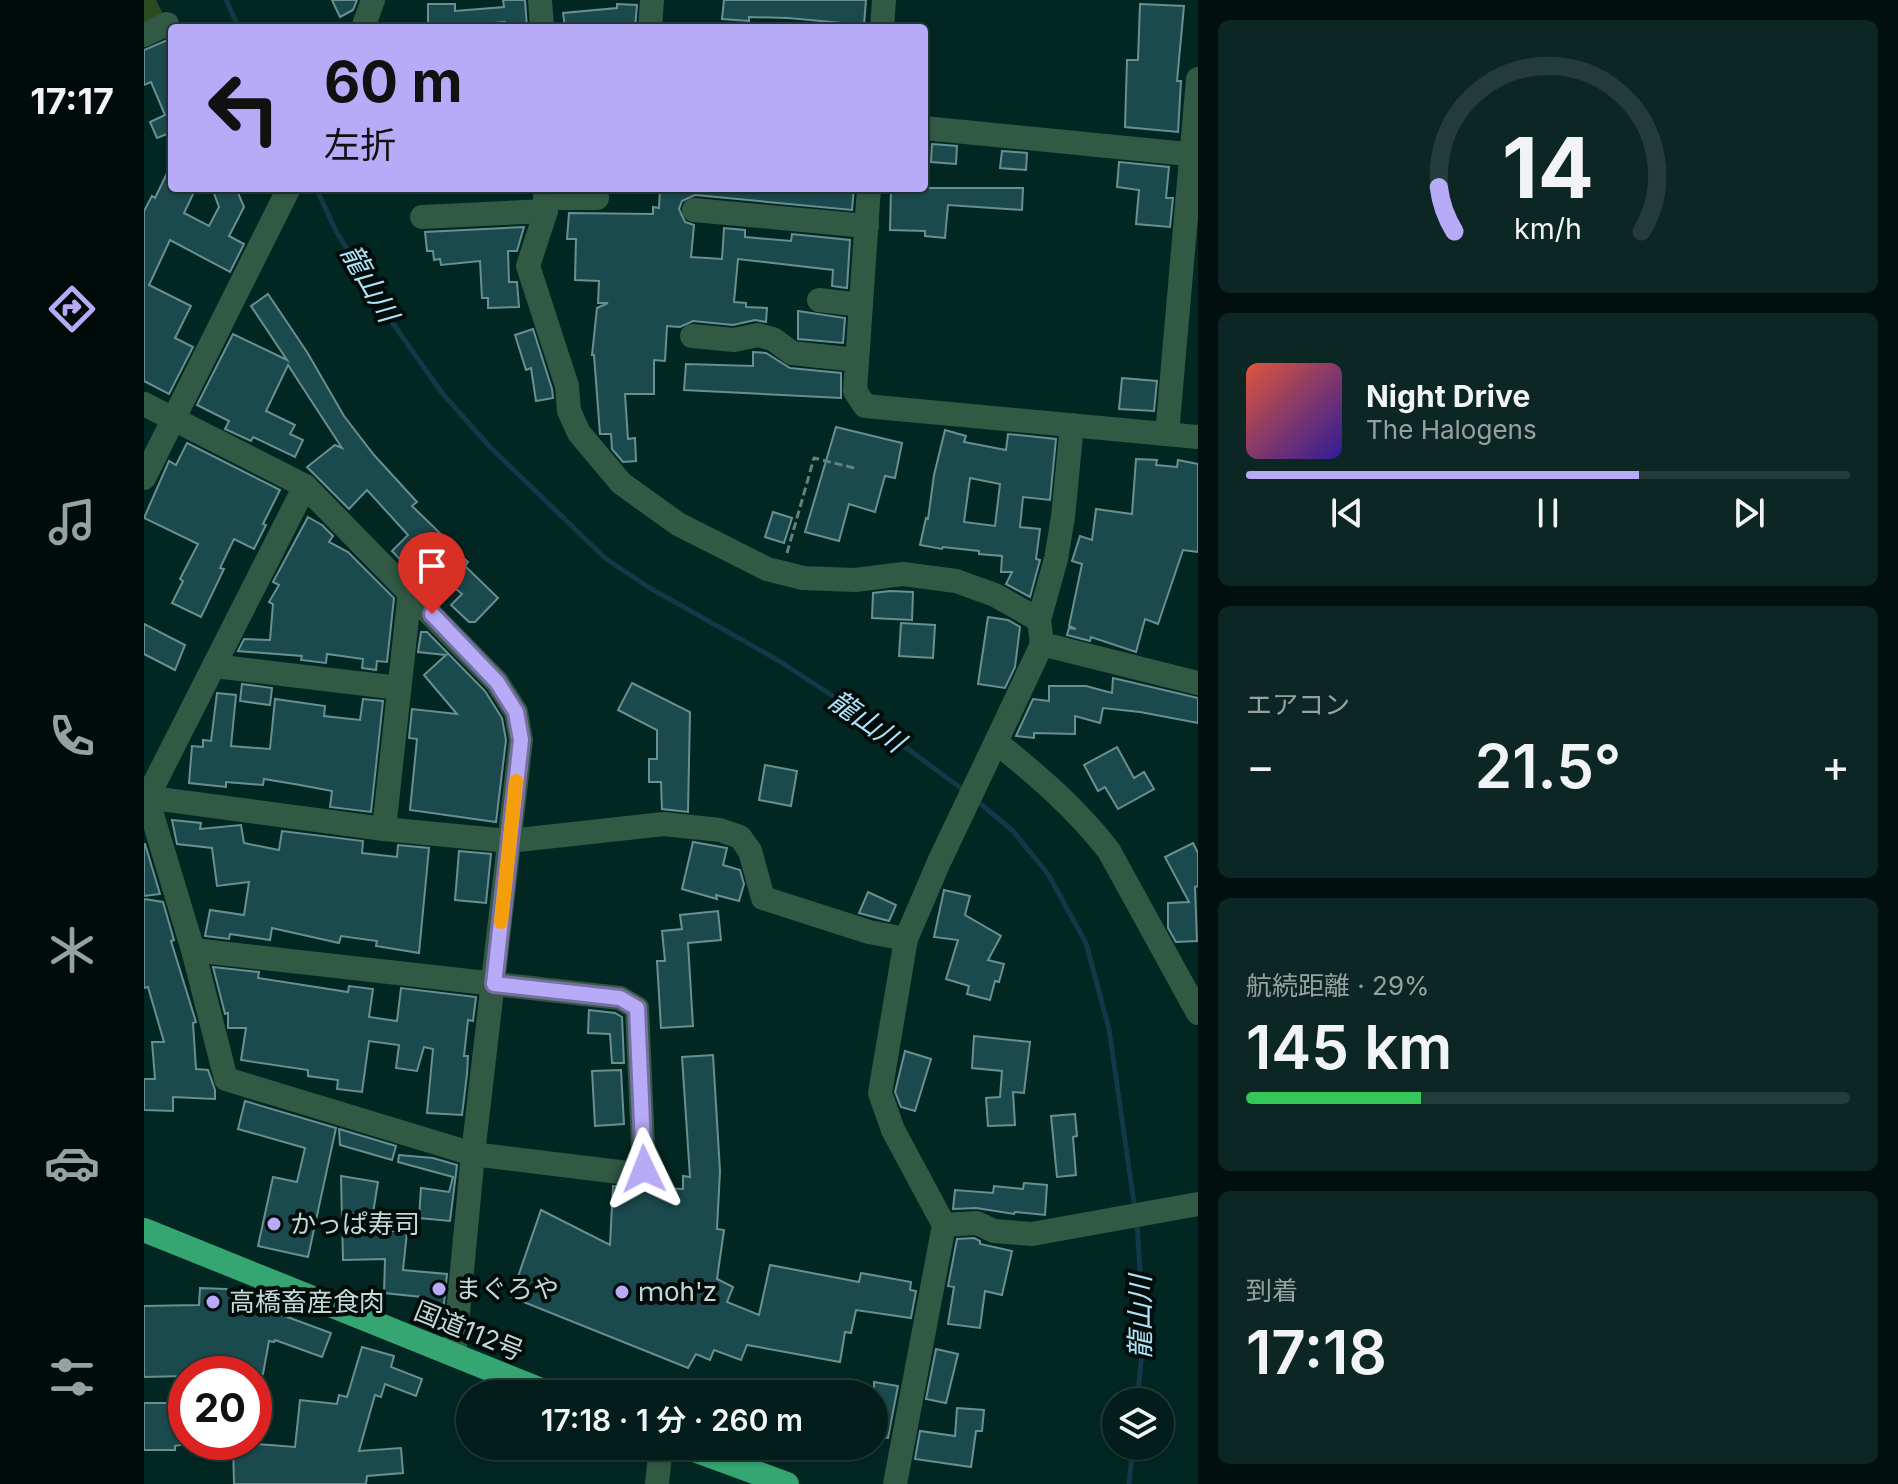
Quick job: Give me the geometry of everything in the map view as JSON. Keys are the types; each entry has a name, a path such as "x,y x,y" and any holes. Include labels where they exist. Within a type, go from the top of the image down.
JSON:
{"highway":[{"name":"国道112号","path":"144,1230 516,1380"},
{"path":"721,1460 787,1484"}],"street":[{"path":"364,24 373,0"},
{"path":"650,24 652,0"},
{"path":"882,24 884,0"},
{"path":"543,24 546,1"},
{"path":"144,35 167,24"},
{"path":"1167,434 1195,155 1198,79"},
{"path":"928,128 1195,155"},
{"path":"144,478 287,192"},
{"path":"869,192 855,391 865,406 1198,437"},
{"path":"422,217 545,199 597,198"},
{"path":"545,199 528,266 567,386 569,411 579,433 621,483 678,524 724,549 781,573 803,578 855,580 903,574 956,581 995,595 1040,632 1198,683"},
{"path":"694,210 867,226"},
{"path":"819,300 861,305"},
{"path":"692,336 734,340 758,335 773,339 792,353 857,360"},
{"path":"144,404 305,486 497,682 516,712 521,740 473,1154 454,1355"},
{"path":"895,1484 944,1225 893,1130 880,1093 906,939 996,742 1040,632 1063,517 1072,425"},
{"path":"193,950 620,998 637,1008 644,1169 636,1174 473,1154 226,1079 193,950 146,797 305,486"},
{"path":"384,829 410,591"},
{"path":"214,666 399,688"},
{"path":"996,742 1038,775 1101,841 1198,1013"},
{"path":"146,797 384,829 509,841 652,824 720,830 740,837 750,851 763,898 869,932 906,939"},
{"path":"944,1225 977,1223 994,1231 1032,1234 1198,1204"},
{"path":"657,1484 660,1460"}],"path":[{"path":"781,573 814,458 858,469"}],"green space":[{"path":"144,0 156,0 163,14 144,23"}],"building":[{"path":"332,0 357,0 353,10 340,17"},
{"path":"503,0 525,0 527,24 428,24 428,4 455,4 455,11 504,7"},
{"path":"724,0 866,0 864,24 788,18 749,17 749,21 722,19"},
{"path":"617,4 637,5 635,24 564,24 563,13 617,8"},
{"path":"1140,4 1184,6 1177,81 1181,81 1178,132 1125,127 1127,60 1138,60"},
{"path":"168,40 168,134 157,138 150,122 165,115 151,82 144,85 144,50"},
{"path":"932,144 957,146 956,164 931,162"},
{"path":"1002,151 1027,153 1026,170 1000,168"},
{"path":"1119,162 1169,167 1166,198 1173,198 1170,227 1136,224 1139,190 1117,187"},
{"path":"168,171 168,192 194,192 184,213 209,226 219,207 213,192 238,192 244,207 229,236 244,244 230,272 170,240 149,285 191,306 175,338 193,347 169,394 144,381 144,211 152,196 155,198"},
{"path":"928,188 1023,188 1022,210 948,205 945,238 925,236 925,231 890,230 891,192 928,192"},
{"path":"660,192 854,192 852,210 695,195 682,201 679,209 685,222 694,225 691,257 722,259 724,228 745,230 745,237 791,241 792,234 850,240 847,288 832,286 833,270 738,259 734,302 746,303 746,307 767,308 766,322 755,320 733,325 693,321 680,327 667,326 665,361 654,360 654,394 625,394 628,439 635,438 636,461 623,462 612,449 611,434 600,434 592,355 597,308 608,303 598,303 599,281 575,280 576,239 567,239 569,213 653,214 653,207 659,208"},
{"path":"524,227 517,251 508,251 509,282 517,282 519,307 488,308 488,298 482,298 480,261 441,265 440,259 434,260 433,251 427,251 425,232"},
{"path":"268,294 307,352 344,416 417,502 412,506 444,537 441,539 468,562 465,566 498,598 475,622 469,622 451,605 462,594 421,560 410,570 392,551 408,535 367,490 349,509 307,467 335,445 342,448 288,365 266,411 295,425 290,434 303,440 295,457 253,437 251,441 225,429 229,421 197,405 233,334 287,360 251,306"},
{"path":"798,311 845,318 843,343 798,339"},
{"path":"533,329 553,398 536,401 531,368 526,370 515,335"},
{"path":"753,352 766,353 790,368 841,373 841,398 684,390 686,364 753,366"},
{"path":"1122,378 1157,381 1154,411 1119,409"},
{"path":"836,427 902,443 895,478 885,476 875,512 849,504 839,541 805,532"},
{"path":"945,430 966,436 964,442 1006,450 1008,434 1056,439 1050,500 1023,497 1020,527 1040,529 1036,559 1040,560 1030,597 1006,584 1012,572 1001,572 1002,556 920,545 928,519","holes":["970,478 1000,484 995,526 964,522"]},
{"path":"187,443 280,490 254,549 234,539 220,568 224,569 201,617 172,603 198,544 144,518 169,461 176,465"},
{"path":"1136,459 1157,460 1156,465 1177,467 1178,460 1198,464 1198,552 1183,550 1158,624 1145,619 1136,652 1091,637 1090,641 1067,635 1069,628 1076,629 1069,626 1082,564 1072,561 1080,536 1092,540 1096,509 1132,514"},
{"path":"773,512 792,518 784,543 765,537"},
{"path":"308,517 333,536 329,542 348,552 394,598 387,662 377,661 376,670 362,668 363,659 327,654 326,663 301,660 302,656 238,651 244,639 270,640 273,604 269,602 279,585 273,582"},
{"path":"913,592 912,620 872,618 873,593"},
{"path":"988,617 1008,620 1020,627 1015,667 1005,688 978,684"},
{"path":"901,623 935,625 933,658 899,656"},
{"path":"144,624 185,645 175,670 144,654"},
{"path":"421,632 427,632 485,691 502,718 506,740 496,822 410,810 417,739 409,738 412,709 457,714 424,675 446,655 418,652"},
{"path":"1113,678 1198,698 1198,723 1103,708 1100,723 1075,716 1075,734 1034,733 1034,738 1016,736 1033,699 1049,701 1049,686 1086,686 1112,693"},
{"path":"632,683 690,712 688,812 662,809 661,782 649,782 649,759 657,759 657,730 618,710"},
{"path":"242,684 272,688 270,705 240,701"},
{"path":"217,693 236,695 231,746 270,749 275,699 325,706 324,716 360,720 363,699 383,701 371,812 330,807 332,791 264,779 263,785 226,782 226,787 189,783 192,746 203,747 203,740 211,741"},
{"path":"1117,747 1134,778 1144,772 1154,789 1118,809 1105,787 1098,791 1084,765"},
{"path":"765,765 797,771 791,806 759,800"},
{"path":"172,820 201,823 200,829 241,825 244,843 279,850 282,831 363,841 362,853 397,857 398,845 429,848 419,953 376,946 377,941 341,936 339,943 272,928 270,940 230,934 229,939 205,936 210,910 244,915 249,882 217,886 212,848 177,844"},
{"path":"693,842 727,848 723,865 740,870 744,884 739,901 716,895 717,899 682,889"},
{"path":"1193,843 1198,853 1198,886 1195,887 1197,941 1176,942 1168,928 1168,903 1189,902 1165,857"},
{"path":"145,844 160,894 144,896"},
{"path":"459,851 491,854 486,903 455,900"},
{"path":"944,890 970,896 965,915 1001,936 988,960 1004,964 990,1000 967,994 969,986 946,979 958,940 934,937"},
{"path":"868,892 896,905 889,921 859,913"},
{"path":"144,899 163,902 174,940 171,941 196,1022 193,1023 196,1069 208,1070 215,1090 215,1099 173,1097 173,1111 144,1110 144,1079 155,1079 152,1042 164,1042 148,987 144,988"},
{"path":"718,911 721,940 688,943 693,1026 661,1028 657,961 665,961 662,931 682,929 680,915"},
{"path":"213,967 259,972 258,978 348,992 349,986 373,989 369,1017 397,1021 401,988 476,997 473,1021 468,1020 464,1056 468,1056 467,1074 462,1115 427,1113 433,1049 424,1047 417,1071 396,1068 399,1045 369,1041 362,1092 337,1089 338,1080 308,1076 308,1070 241,1060 246,1028 228,1028 228,1013 225,1014"},
{"path":"589,1010 615,1013 622,1017 624,1063 612,1063 610,1034 588,1033"},
{"path":"974,1036 1030,1042 1024,1093 1013,1092 1015,1125 988,1126 986,1098 1000,1097 1002,1071 972,1068"},
{"path":"905,1051 931,1059 915,1111 901,1107 895,1092"},
{"path":"713,1055 720,1171 717,1229 724,1230 717,1279 733,1287 727,1302 759,1315 770,1265 859,1282 861,1273 911,1282 910,1290 916,1291 911,1318 856,1310 851,1333 845,1332 840,1362 747,1345 741,1360 714,1350 710,1360 696,1354 688,1368 511,1297 541,1210 610,1245 613,1186 683,1189 683,1176 690,1177 682,1057"},
{"path":"621,1070 624,1124 595,1126 592,1071"},
{"path":"245,1101 336,1128 308,1257 258,1246 273,1177 297,1182 305,1148 238,1129"},
{"path":"1075,1114 1076,1175 1057,1177 1051,1116"},
{"path":"339,1129 396,1146 392,1160 340,1145"},
{"path":"399,1155 433,1158 457,1165 450,1221 419,1218 421,1188 449,1192 453,1177 398,1162"},
{"path":"341,1176 378,1182 373,1213 377,1213 378,1230 407,1232 403,1270 447,1274 444,1304 421,1303 422,1297 384,1293 385,1259 343,1260"},
{"path":"1024,1183 1047,1185 1045,1215 976,1208 953,1209 955,1190 993,1193 994,1186 1023,1189"},
{"path":"974,1238 980,1244 1012,1251 1002,1295 985,1291 980,1328 948,1324 954,1287 948,1286 957,1239"},
{"path":"200,1288 226,1289 284,1305 282,1315 331,1333 322,1357 275,1340 269,1341 266,1356 168,1356 168,1376 144,1377 144,1306 199,1305"},
{"path":"362,1347 394,1356 391,1367 422,1379 416,1396 385,1384 381,1397 375,1395 359,1451 401,1448 403,1473 367,1476 366,1484 234,1484 233,1460 272,1460 272,1445 295,1447 300,1400 337,1404 339,1395 347,1397"},
{"path":"936,1349 958,1354 946,1403 926,1399"},
{"path":"888,1384 898,1386 888,1438"},
{"path":"144,1403 168,1403 168,1450 144,1450"},
{"path":"957,1408 984,1410 982,1431 976,1431 971,1467 915,1459 920,1431 955,1436"}],"waterway":[{"name":"龍山川","path":"226,0 237,24"},
{"name":"龍山川","path":"318,192 336,231 389,318 442,393 491,448 605,558 648,587 776,659 859,713 965,791"},
{"name":"龍山川","path":"976,800 1013,831 1048,874 1086,943 1109,1029 1135,1210"},
{"name":"龍山川","path":"1137,1224 1144,1332 1138,1388"},
{"name":"龍山川","path":"1129,1484 1132,1460"}],"slow traffic":[{"path":"501,922 516,781"}],"place":[{"name":"かっぱ寿司","path":"274,1224"},
{"name":"まぐろや","path":"439,1289"},
{"name":"ｍoh'z","path":"622,1292"},
{"name":"高橋畜産食肉","path":"213,1302"}],"route":[{"path":"432,614 497,682 516,712 521,740 494,984 620,998 637,1008 644,1169"}]}
